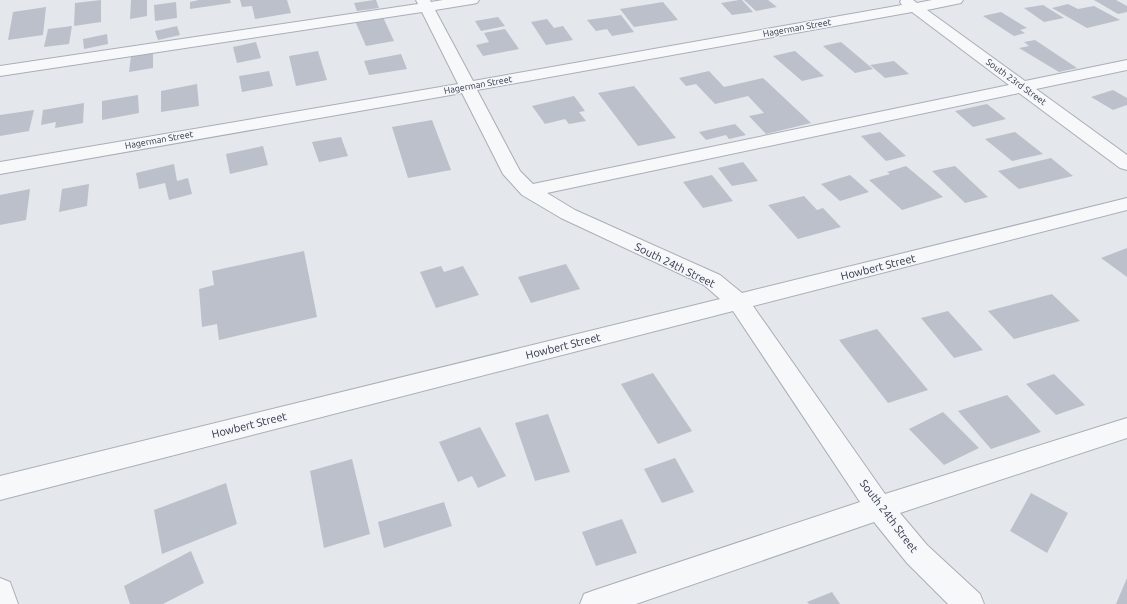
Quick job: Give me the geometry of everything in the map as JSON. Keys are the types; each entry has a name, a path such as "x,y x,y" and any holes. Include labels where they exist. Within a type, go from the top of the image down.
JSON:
{"street":[{"path":"0,71 424,4 472,0"},
{"name":"Hagerman Street","path":"0,168 466,87 910,4 956,0"},
{"name":"South 24th Street","path":"424,4 512,174 529,191 568,214 712,280 738,302 880,508 917,554 970,604"},
{"name":"South 23rd Street","path":"910,4 1127,164"},
{"path":"529,191 1024,88 1127,65"},
{"name":"Howbert Street","path":"0,488 1127,204"},
{"path":"595,604 880,508 1127,428"},
{"path":"0,592 3,604"}],"building":[{"path":"101,0 101,22 74,26 75,3"},
{"path":"131,0 147,0 147,16 130,19"},
{"path":"199,0 230,0 231,3 190,9 190,2"},
{"path":"240,0 287,0 291,13 255,19 252,6 242,7"},
{"path":"376,0 379,8 357,11 354,3"},
{"path":"742,0 753,12 732,15 721,3"},
{"path":"744,0 768,0 777,7 756,11"},
{"path":"1094,0 1116,0 1127,6 1127,12 1118,14"},
{"path":"176,2 177,18 155,21 154,5"},
{"path":"663,2 678,20 634,27 620,9"},
{"path":"1068,4 1078,9 1094,6 1120,20 1087,28 1052,8"},
{"path":"1043,5 1064,18 1044,22 1024,8"},
{"path":"46,7 43,35 8,40 13,12"},
{"path":"1001,12 1027,28 1020,30 1025,33 1014,36 983,16"},
{"path":"621,15 634,32 612,36 607,29 596,31 587,20"},
{"path":"383,17 394,41 366,46 355,21"},
{"path":"498,17 505,26 481,31 475,21"},
{"path":"547,19 554,28 563,26 573,40 546,45 531,22"},
{"path":"72,26 69,44 44,47 48,29"},
{"path":"177,26 180,35 158,40 155,31"},
{"path":"505,29 519,49 483,56 476,45 489,42 484,33"},
{"path":"107,34 108,44 84,49 83,39"},
{"path":"1035,40 1077,68 1059,72 1019,48 1029,46 1024,42"},
{"path":"256,42 261,58 237,63 233,47"},
{"path":"841,42 873,69 855,73 823,46"},
{"path":"318,51 327,80 296,86 289,56"},
{"path":"795,51 824,76 802,81 773,56"},
{"path":"153,52 153,68 129,72 131,56"},
{"path":"401,54 407,69 369,75 364,61"},
{"path":"894,61 909,74 885,78 870,65"},
{"path":"269,71 273,86 242,92 239,76"},
{"path":"709,71 724,87 763,78 811,123 766,134 749,116 764,113 748,96 715,104 696,84 686,86 679,78"},
{"path":"197,84 199,106 161,112 161,91"},
{"path":"634,86 676,138 638,146 598,93"},
{"path":"1113,90 1127,98 1127,105 1113,110 1091,97"},
{"path":"138,95 139,113 102,120 102,101"},
{"path":"574,96 585,111 579,112 586,121 569,124 565,119 545,124 532,106"},
{"path":"84,103 83,123 55,128 56,122 41,125 43,110"},
{"path":"987,104 1006,119 973,127 955,111"},
{"path":"34,110 29,131 0,136 0,115"},
{"path":"432,120 451,170 408,178 392,127"},
{"path":"735,124 746,135 729,139 726,135 706,140 699,132"},
{"path":"880,132 906,156 886,161 861,136"},
{"path":"1015,132 1043,154 1012,161 985,139"},
{"path":"341,137 348,156 319,162 312,142"},
{"path":"263,146 268,165 230,174 226,154"},
{"path":"1051,158 1073,176 1019,189 998,171"},
{"path":"743,162 758,181 732,186 718,168"},
{"path":"174,164 177,181 188,178 192,194 169,200 165,183 139,189 136,173"},
{"path":"906,166 943,197 902,210 869,180 890,174 887,172"},
{"path":"955,166 988,197 965,203 932,171"},
{"path":"712,175 733,201 703,208 683,182"},
{"path":"850,175 869,192 840,201 821,184"},
{"path":"89,184 87,206 59,212 62,189"},
{"path":"30,189 26,220 0,225 0,195"},
{"path":"804,196 817,210 823,208 841,227 798,239 768,205"},
{"path":"1127,248 1127,277 1101,258"},
{"path":"304,251 317,317 219,340 217,324 202,327 199,289 214,285 212,271"},
{"path":"566,264 580,289 531,303 518,277"},
{"path":"441,266 444,272 463,266 479,295 436,308 420,272"},
{"path":"1052,294 1080,321 1014,339 988,311"},
{"path":"948,311 983,350 954,358 921,318"},
{"path":"877,329 928,390 888,403 839,340"},
{"path":"653,373 692,431 658,444 621,384"},
{"path":"1054,374 1085,405 1056,415 1026,384"},
{"path":"1007,395 1041,432 991,449 958,411"},
{"path":"943,412 979,448 944,465 909,429"},
{"path":"548,414 570,472 535,481 515,423"},
{"path":"480,427 506,476 478,488 472,476 458,482 439,442"},
{"path":"675,458 694,492 662,503 644,469"},
{"path":"352,459 370,534 324,548 310,471"},
{"path":"226,483 237,524 162,554 154,510"},
{"path":"1031,493 1068,513 1047,553 1010,531"},
{"path":"444,502 452,526 384,548 378,522"},
{"path":"622,519 637,553 596,566 582,532"},
{"path":"191,551 204,583 163,604 130,604 124,586"},
{"path":"1127,578 1127,604 1116,604"},
{"path":"832,592 840,604 809,604 807,602"}]}
